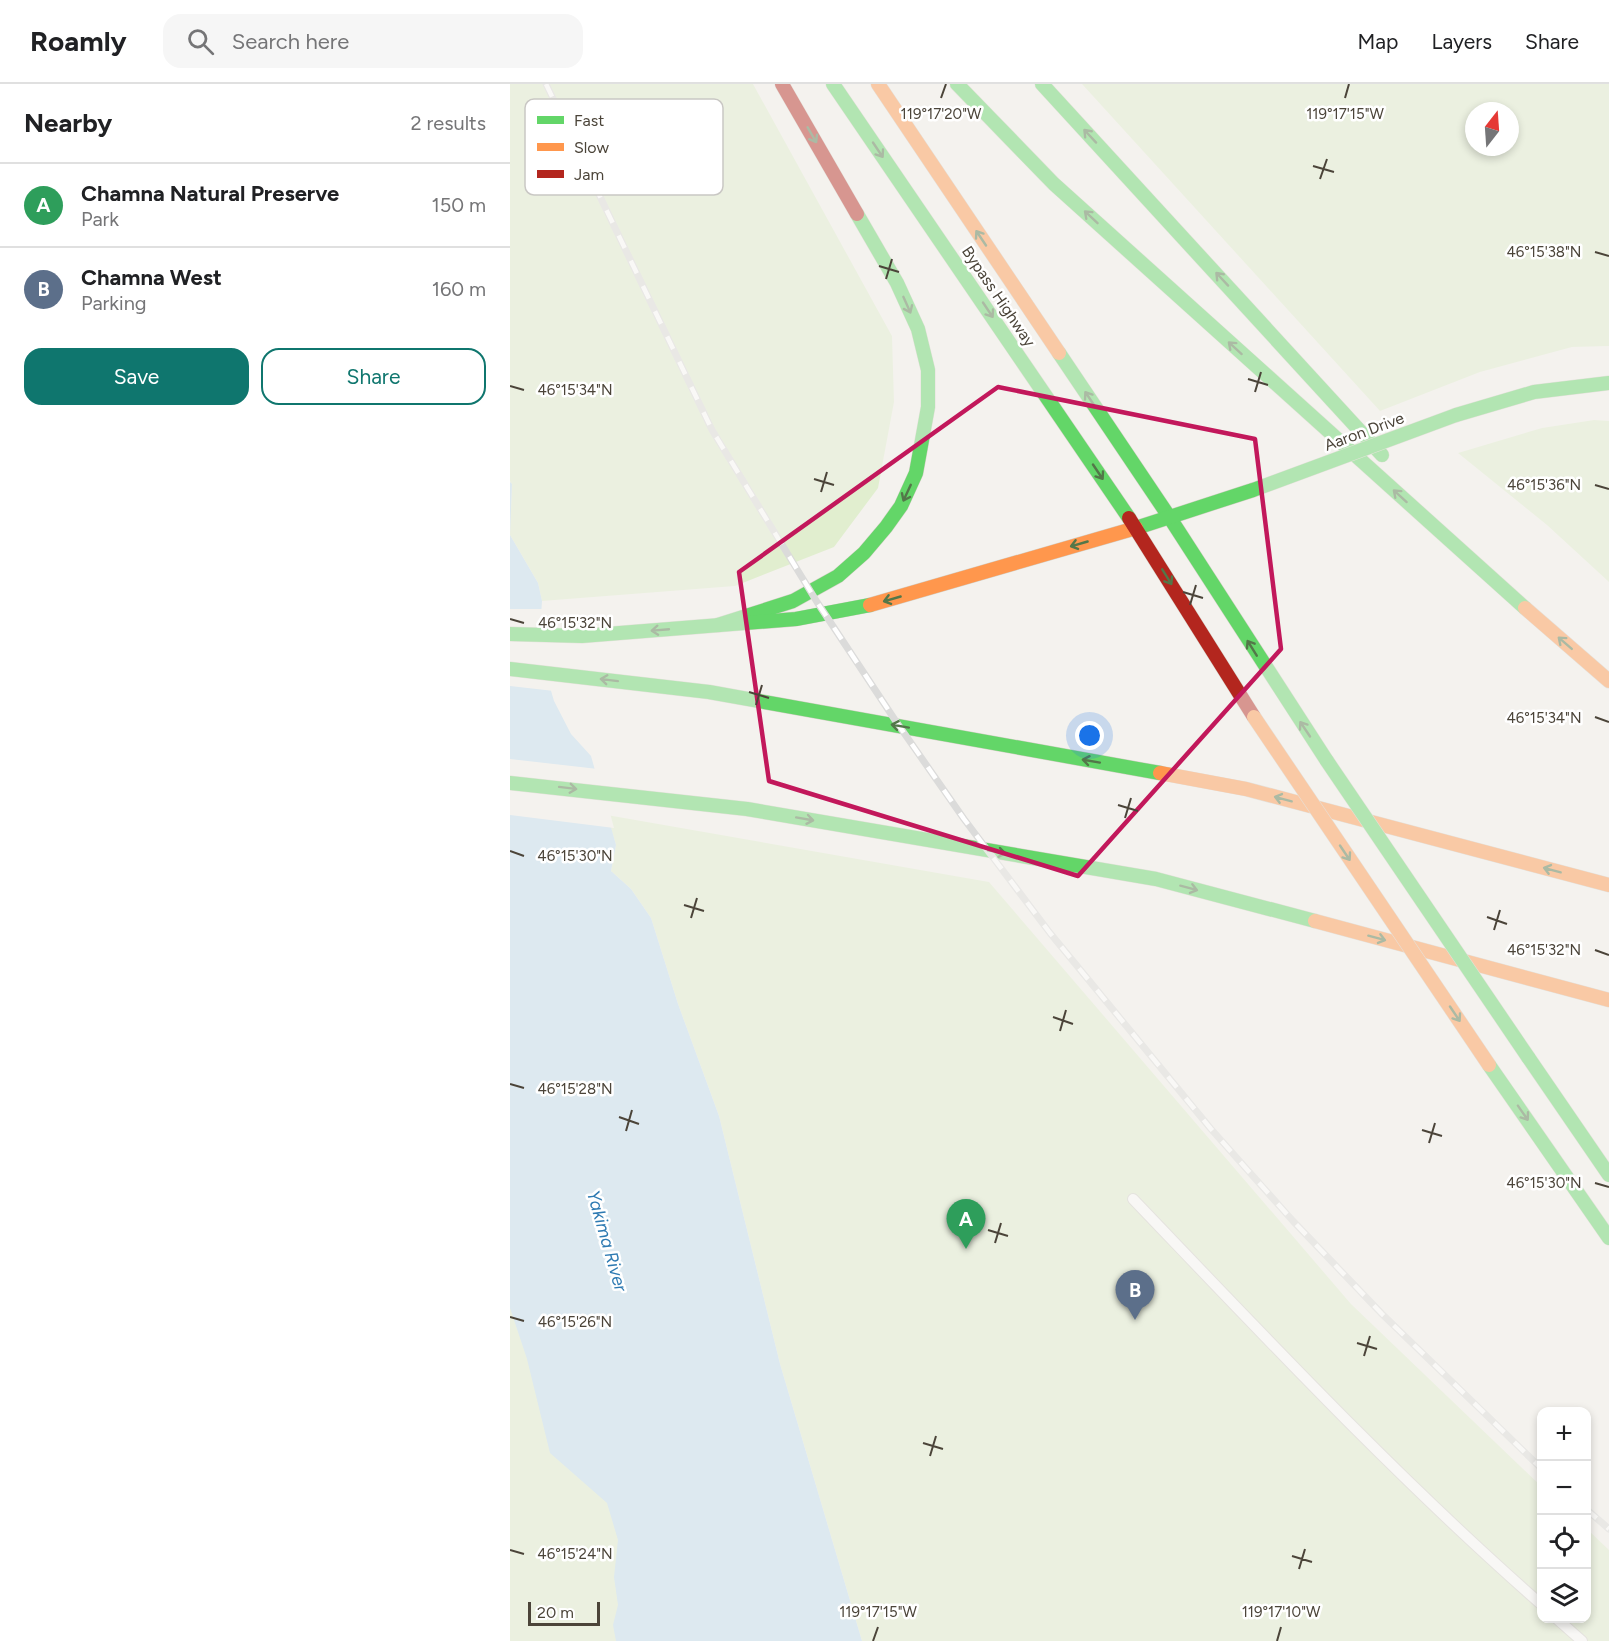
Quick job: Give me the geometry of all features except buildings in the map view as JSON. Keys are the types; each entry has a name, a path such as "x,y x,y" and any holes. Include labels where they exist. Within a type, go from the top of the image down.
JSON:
{"main road":[{"path":"510,634 582,636 718,625 793,601 838,576 864,553 901,506 916,473 928,407 928,370 914,320 897,283 782,84"},
{"name":"Bypass Highway","path":"833,84 1136,528 1254,717 1609,1238"},
{"name":"Bypass Highway","path":"878,84 1170,518 1284,697 1609,1175"},
{"path":"957,84 1054,184 1490,578 1609,681"},
{"path":"1042,84 1390,465"},
{"name":"Aaron Drive","path":"718,625 796,618 862,607 1170,518 1456,415 1534,392 1609,383"},
{"path":"1406,482 1490,578"},
{"path":"510,669 709,692 1246,789 1609,885"},
{"path":"510,783 747,809 1156,879 1609,1000"}],"lane":[{"path":"1133,1199 1328,1404 1457,1529 1537,1601"},
{"path":"1562,1623 1582,1641"}],"highlighted area":[{"path":"998,387 1255,439 1281,649 1078,876 769,781 739,572"}],"green space":[{"path":"510,84 753,84 892,336 894,402 878,488 834,547 735,586 542,601 538,583 510,535 512,485 510,481"},
{"path":"1082,84 1609,84 1609,346 1572,347 1480,372 1380,411"},
{"path":"1594,420 1609,421 1609,582 1547,525 1458,453 1542,428"},
{"path":"607,815 989,882 1351,1304 1537,1482 1537,1623 1591,1623 1591,1533 1609,1550 1609,1641 862,1641 780,1364 719,1116 678,1004 651,918 631,889 611,871 616,845"},
{"path":"510,1170 649,1641 510,1641"}],"water":[{"path":"510,482 512,484 510,535"},
{"name":"Yakima River","path":"510,535 538,583 542,601 540,629 542,660 554,701 571,734 591,756 616,845 611,871 631,889 651,918 678,1004 719,1116 780,1364 862,1641 616,1641 613,1625 618,1605 614,1577 618,1540 607,1503 550,1453 527,1359 510,1308"}],"pier":[{"path":"510,609 544,609 545,659 554,691 510,686"},
{"path":"510,759 598,769 614,828 510,815"}],"railway":[{"path":"546,84 553,99"},
{"path":"599,195 712,430 817,602 964,819 1050,933 1211,1129 1293,1221 1382,1314 1537,1464"},
{"path":"1591,1513 1609,1529"}],"traffic: fast":[{"path":"833,84 1129,518"},
{"path":"957,84 1054,184 1525,608"},
{"path":"1042,84 1382,455"},
{"path":"718,625 793,601 838,576 864,553 886,527 901,506 916,473 928,407 928,370 918,329 897,283 857,214"},
{"path":"1059,353 1170,518 1327,761"},
{"path":"1456,415 1534,392 1609,383"},
{"path":"1253,490 1456,415"},
{"path":"1136,528 1253,490"},
{"path":"510,634 582,636 796,619 870,605"},
{"path":"510,669 709,692 1160,773"},
{"path":"1327,761 1528,1057"},
{"path":"510,783 747,809 1156,879 1315,921"},
{"path":"1528,1057 1609,1175"},
{"path":"1489,1065 1609,1238"}],"traffic: slow":[{"path":"878,84 1059,353"},
{"path":"870,605 1136,528"},
{"path":"1525,608 1609,681"},
{"path":"1254,717 1489,1065"},
{"path":"1160,773 1246,789 1609,885"},
{"path":"1315,921 1609,1000"}],"traffic: jam":[{"path":"782,84 857,214"},
{"path":"1129,518 1254,717"}],"place":[{"name":"Chamna Natural Preserve","path":"966,1249"},
{"name":"Chamna West","path":"1135,1320"}]}
